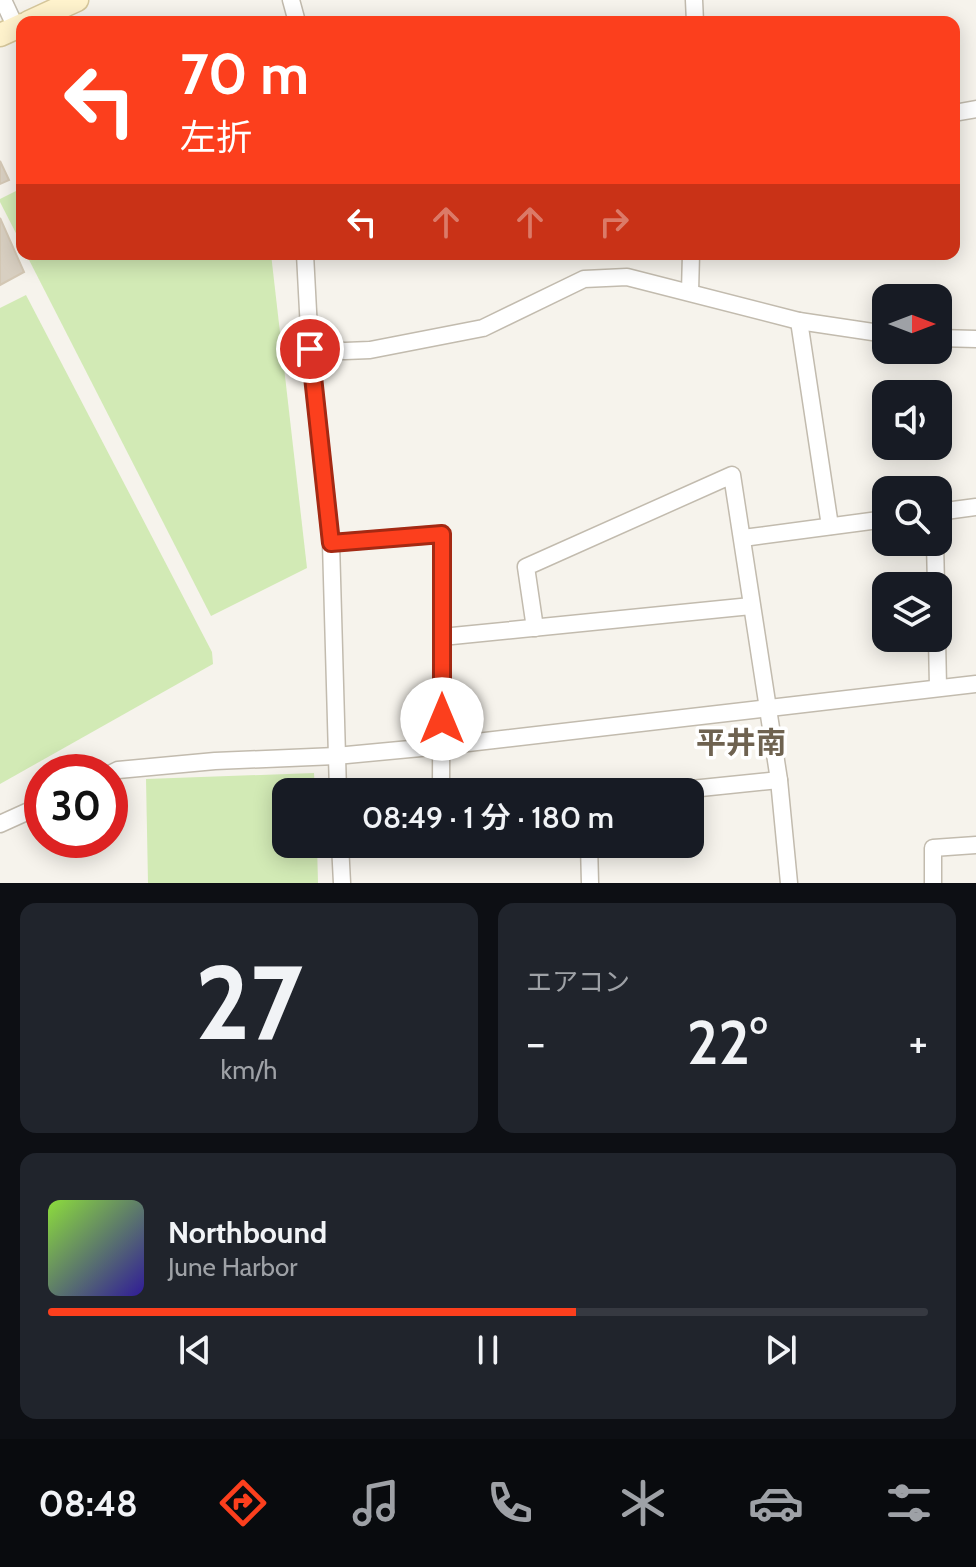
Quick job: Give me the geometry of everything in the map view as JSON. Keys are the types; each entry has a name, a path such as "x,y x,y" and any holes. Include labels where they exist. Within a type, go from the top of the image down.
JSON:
{"main road":[{"path":"41,16 77,0"}],"street":[{"path":"3,0 16,25"},
{"path":"305,260 310,349 331,543 337,778"},
{"path":"690,292 691,260"},
{"path":"310,349 370,350 483,328 584,279 627,277 799,321 872,332"},
{"path":"799,321 830,526"},
{"path":"952,338 976,339"},
{"path":"535,628 526,567 732,475 779,780 789,883"},
{"path":"952,510 976,507"},
{"path":"743,538 872,521"},
{"path":"331,543 442,534 441,778"},
{"path":"442,637 751,606"},
{"path":"937,652 938,687"},
{"path":"128,769 442,746 976,684"},
{"path":"704,788 779,780"},
{"path":"0,824 24,813"},
{"path":"933,883 933,848 976,845"},
{"path":"341,858 342,883"},
{"path":"589,858 590,883"}],"green space":[{"path":"16,191 16,233 0,202 0,199"},
{"path":"29,260 272,260 307,568 211,616"},
{"path":"26,295 212,652 213,664 53,754 24,754 24,770 0,784 0,308"},
{"path":"314,773 314,778 272,778 272,858 317,858 318,883 148,883 146,779"}],"building":[{"path":"0,161 9,180 0,184"},
{"path":"0,218 16,260 24,272 0,285"}],"district":[{"name":"平井南","path":"741,743"}],"route":[{"path":"310,349 331,543 442,534 442,719"}]}
